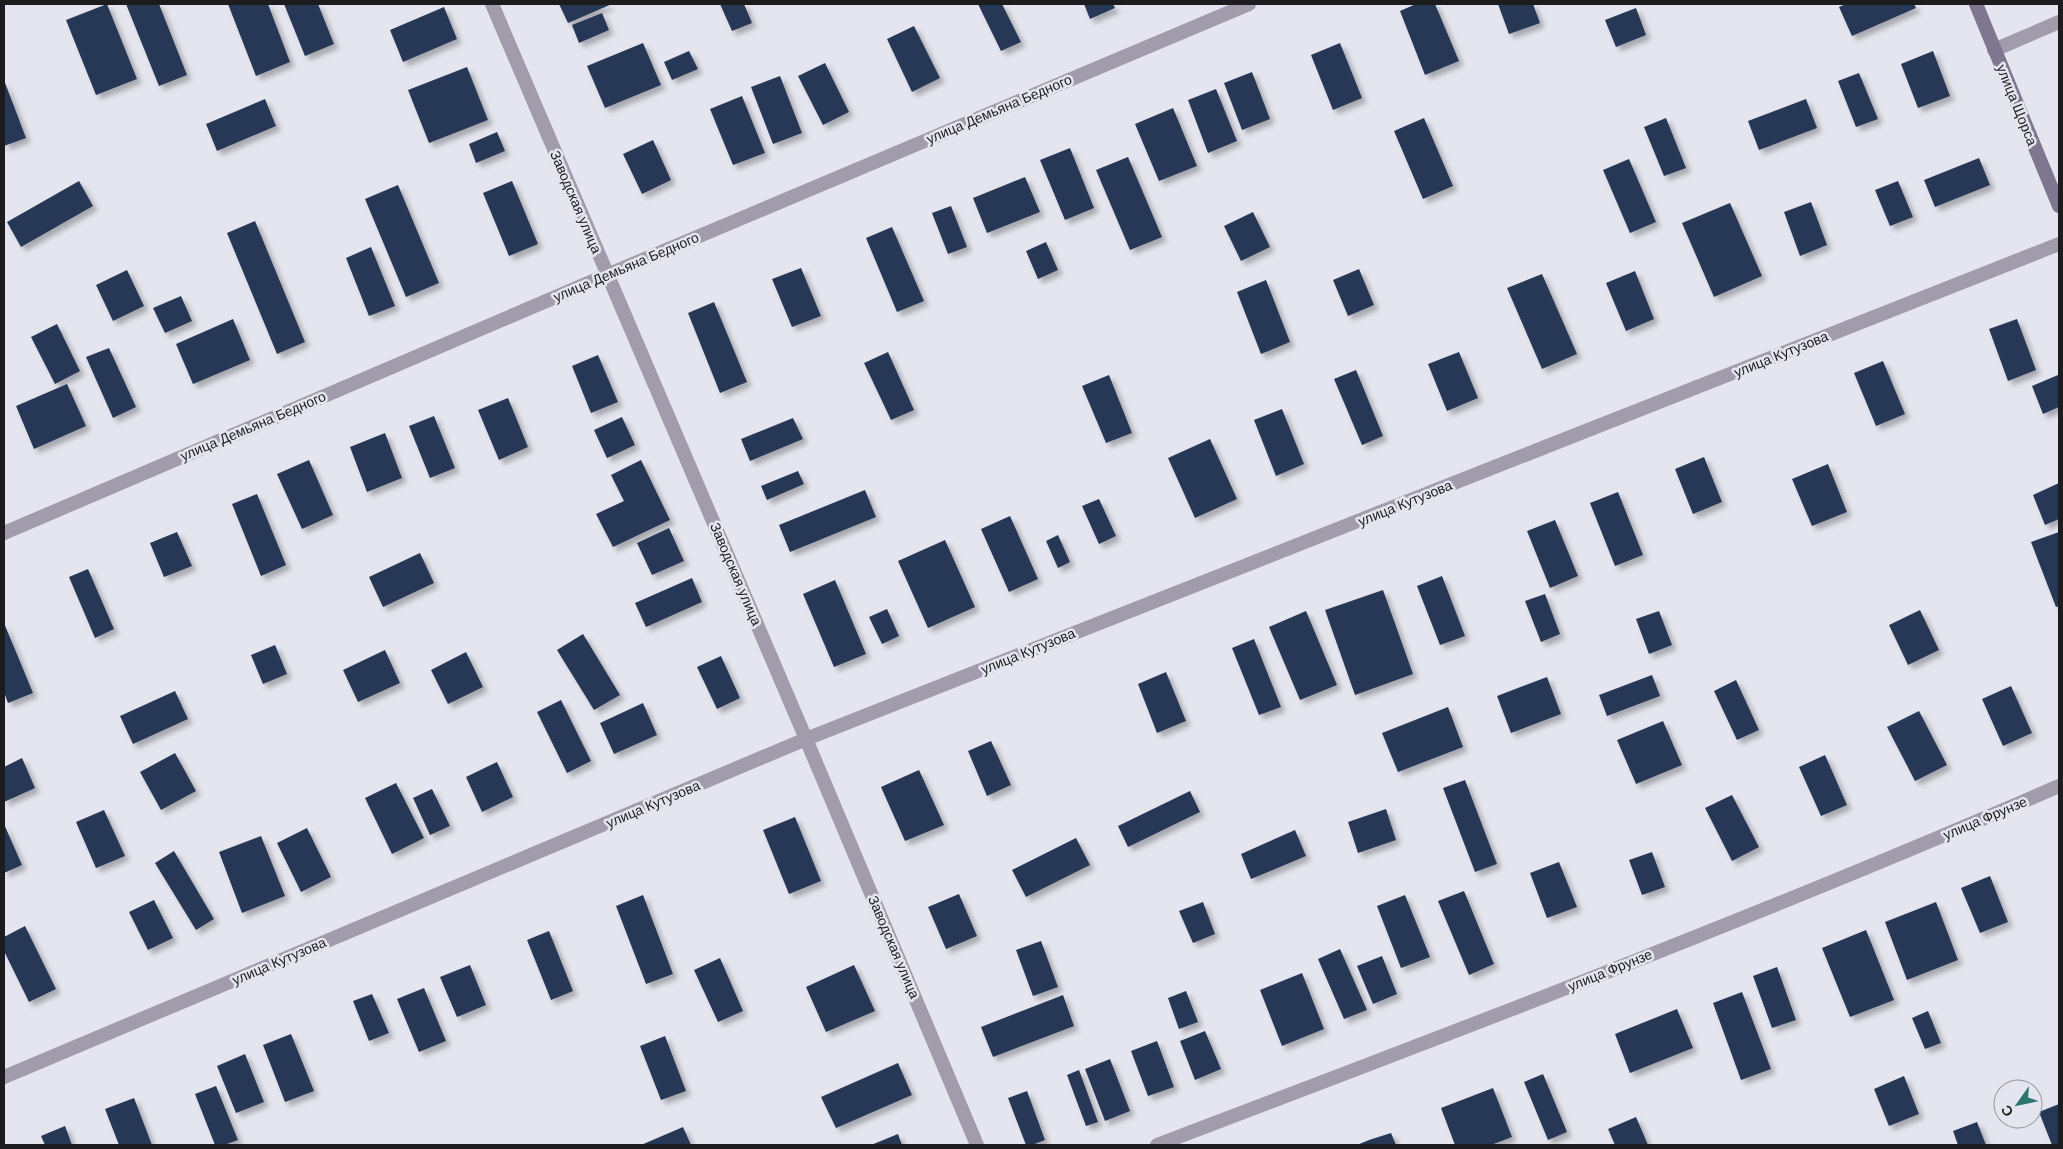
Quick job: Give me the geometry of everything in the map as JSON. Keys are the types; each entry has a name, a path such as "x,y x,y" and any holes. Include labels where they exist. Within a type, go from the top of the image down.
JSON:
{"main road":[{"name":"улица Щорса","path":"1976,4 2059,206"}],"street":[{"name":"Заводская улица","path":"492,4 977,1145"},
{"name":"улица Демьяна Бедного","path":"4,533 606,274 1249,4"},
{"path":"1994,50 2059,22"},
{"name":"улица Кутузова","path":"4,1077 806,739 2059,244"},
{"name":"улица Фрунзе","path":"1157,1145 1498,1016 1946,835 2059,786"}],"building":[{"path":"107,4 137,79 96,95 66,20"},
{"path":"126,4 159,4 187,75 159,86"},
{"path":"228,4 268,4 290,62 256,76"},
{"path":"284,4 318,4 334,44 305,56"},
{"path":"559,4 612,4 568,23"},
{"path":"720,4 744,4 752,23 732,31"},
{"path":"978,4 1002,4 1021,42 1001,51"},
{"path":"1084,4 1113,4 1115,8 1090,19"},
{"path":"1416,4 1435,4 1459,61 1425,75 1400,11"},
{"path":"1498,4 1533,4 1540,23 1509,34"},
{"path":"1846,4 1914,4 1916,8 1852,36 1839,7"},
{"path":"444,7 457,39 403,62 390,30"},
{"path":"1636,8 1646,35 1616,47 1605,20"},
{"path":"602,13 609,30 579,43 572,25"},
{"path":"914,26 940,78 912,92 887,39"},
{"path":"643,43 661,85 605,108 587,66"},
{"path":"1340,43 1362,98 1333,110 1311,55"},
{"path":"689,51 698,69 672,80 664,62"},
{"path":"1933,51 1950,96 1918,108 1901,64"},
{"path":"825,63 849,112 823,125 798,76"},
{"path":"467,67 488,120 429,143 408,90"},
{"path":"1252,72 1270,119 1242,130 1224,83"},
{"path":"1859,73 1878,119 1856,127 1838,81"},
{"path":"780,76 802,133 773,144 751,87"},
{"path":"4,80 26,138 4,146"},
{"path":"1216,89 1237,141 1208,153 1188,100"},
{"path":"742,96 765,153 733,165 710,109"},
{"path":"265,99 276,126 217,151 206,124"},
{"path":"1806,99 1817,128 1759,150 1748,121"},
{"path":"1173,108 1197,166 1159,181 1135,124"},
{"path":"1424,118 1453,186 1423,199 1394,131"},
{"path":"1666,118 1686,168 1664,176 1644,127"},
{"path":"497,132 505,151 476,163 469,144"},
{"path":"653,140 671,180 642,194 623,154"},
{"path":"1070,148 1094,208 1065,220 1040,160"},
{"path":"1128,157 1162,237 1130,250 1096,170"},
{"path":"1979,158 1990,185 1935,207 1924,180"},
{"path":"1629,159 1656,222 1630,233 1603,170"},
{"path":"1025,177 1040,212 987,233 973,198"},
{"path":"79,181 93,206 21,247 7,222"},
{"path":"512,181 538,244 509,256 483,193"},
{"path":"1898,181 1913,217 1890,226 1875,190"},
{"path":"398,185 439,283 406,297 365,199"},
{"path":"1811,202 1827,245 1800,256 1784,212"},
{"path":"1730,203 1762,276 1714,297 1682,223"},
{"path":"951,206 967,247 948,254 932,213"},
{"path":"1253,212 1270,247 1241,261 1224,226"},
{"path":"255,221 305,342 277,354 227,233"},
{"path":"892,227 924,301 897,312 866,238"},
{"path":"1046,242 1058,270 1038,279 1026,251"},
{"path":"371,247 395,306 369,316 346,258"},
{"path":"801,268 821,316 792,327 772,279"},
{"path":"1359,269 1374,305 1348,316 1333,280"},
{"path":"127,270 144,306 113,321 96,285"},
{"path":"1635,271 1654,319 1626,331 1606,283"},
{"path":"1542,274 1577,354 1542,369 1507,288"},
{"path":"1266,280 1290,342 1261,354 1237,292"},
{"path":"181,296 192,321 165,333 153,308"},
{"path":"714,302 747,382 720,393 688,313"},
{"path":"233,319 250,360 193,384 176,344"},
{"path":"2017,319 2036,370 2008,381 1989,329"},
{"path":"57,324 80,371 55,384 31,337"},
{"path":"109,348 136,407 113,418 86,357"},
{"path":"888,352 914,410 891,420 864,363"},
{"path":"1459,352 1478,398 1447,411 1428,364"},
{"path":"598,355 618,402 591,413 572,366"},
{"path":"1883,361 1905,414 1876,426 1854,373"},
{"path":"1356,370 1383,436 1362,445 1334,379"},
{"path":"1109,375 1132,433 1106,443 1082,386"},
{"path":"2058,375 2059,407 2043,414 2032,386"},
{"path":"67,384 86,426 34,449 16,406"},
{"path":"508,398 528,447 499,460 478,410"},
{"path":"1282,409 1304,464 1276,476 1254,420"},
{"path":"434,416 455,468 430,478 409,426"},
{"path":"622,417 635,445 607,458 594,430"},
{"path":"793,418 803,439 750,461 741,439"},
{"path":"385,433 402,478 367,492 350,447"},
{"path":"1210,439 1237,499 1195,518 1168,458"},
{"path":"1704,457 1722,502 1693,514 1675,469"},
{"path":"309,460 333,515 302,529 277,474"},
{"path":"641,460 670,520 613,547 596,514 624,501 611,475"},
{"path":"1828,464 1847,512 1812,526 1792,479"},
{"path":"798,471 804,484 767,500 761,486"},
{"path":"2059,483 2059,519 2045,525 2033,495"},
{"path":"865,490 876,517 790,552 779,525"},
{"path":"1618,492 1643,555 1615,566 1590,503"},
{"path":"257,494 286,565 261,576 232,504"},
{"path":"1099,499 1116,536 1099,544 1082,506"},
{"path":"1010,516 1038,579 1009,592 981,529"},
{"path":"1555,520 1578,576 1550,588 1527,531"},
{"path":"669,528 684,561 652,575 637,543"},
{"path":"177,532 192,566 164,577 150,543"},
{"path":"2059,532 2059,606 2056,607 2031,542"},
{"path":"1058,535 1070,562 1058,568 1046,541"},
{"path":"945,540 975,607 928,628 898,561"},
{"path":"420,553 434,583 383,607 369,577"},
{"path":"88,569 114,629 95,638 69,577"},
{"path":"1442,576 1465,636 1440,645 1417,586"},
{"path":"692,578 702,602 646,627 635,603"},
{"path":"835,580 866,654 834,667 803,594"},
{"path":"1383,590 1413,674 1355,695 1325,610"},
{"path":"1545,594 1560,634 1541,642 1525,601"},
{"path":"887,609 899,636 882,644 869,617"},
{"path":"1920,610 1939,650 1908,665 1889,625"},
{"path":"1306,611 1337,685 1300,700 1269,627"},
{"path":"1659,611 1672,645 1649,654 1636,619"},
{"path":"4,623 33,693 8,703 4,692"},
{"path":"583,634 620,695 594,710 557,650"},
{"path":"1254,639 1281,707 1259,715 1232,648"},
{"path":"275,645 287,674 263,684 251,655"},
{"path":"385,650 400,683 358,702 343,670"},
{"path":"466,652 483,687 448,704 431,670"},
{"path":"721,656 740,698 717,709 697,667"},
{"path":"1166,672 1186,721 1157,733 1138,684"},
{"path":"1652,675 1660,696 1607,716 1599,695"},
{"path":"1547,677 1561,714 1511,733 1497,696"},
{"path":"1736,680 1759,730 1737,740 1714,691"},
{"path":"2011,686 2032,733 2003,746 1982,699"},
{"path":"175,691 188,719 133,744 120,716"},
{"path":"561,700 591,761 567,773 537,712"},
{"path":"643,703 657,735 614,754 600,723"},
{"path":"1448,707 1463,747 1398,772 1382,733"},
{"path":"1919,711 1947,765 1915,781 1887,727"},
{"path":"1663,721 1682,765 1636,784 1617,740"},
{"path":"991,741 1011,785 987,796 968,751"},
{"path":"175,753 196,791 161,810 140,772"},
{"path":"1825,755 1847,805 1821,816 1799,767"},
{"path":"22,758 35,788 4,802 4,767"},
{"path":"497,762 513,797 482,812 466,777"},
{"path":"919,770 944,825 905,841 881,787"},
{"path":"1465,780 1497,864 1475,872 1443,788"},
{"path":"396,783 424,838 392,854 365,798"},
{"path":"432,789 450,826 430,835 413,798"},
{"path":"1190,791 1200,812 1128,847 1118,826"},
{"path":"1732,795 1759,847 1732,861 1705,808"},
{"path":"1386,809 1396,840 1358,853 1348,822"},
{"path":"104,810 125,856 96,868 76,822"},
{"path":"795,817 821,881 789,894 763,830"},
{"path":"4,824 22,865 4,873"},
{"path":"307,828 331,877 301,892 277,843"},
{"path":"1295,830 1306,856 1251,879 1241,854"},
{"path":"261,836 285,896 242,913 219,852"},
{"path":"1076,838 1090,865 1026,897 1012,870"},
{"path":"174,851 214,919 196,930 155,863"},
{"path":"1652,852 1665,887 1642,895 1629,860"},
{"path":"1559,862 1577,907 1547,918 1530,873"},
{"path":"1990,876 2008,922 1980,933 1961,888"},
{"path":"1464,891 1494,964 1469,975 1438,901"},
{"path":"959,894 977,936 946,949 928,907"},
{"path":"643,895 673,974 646,984 616,906"},
{"path":"1405,895 1430,957 1401,968 1377,906"},
{"path":"154,900 173,938 148,950 129,912"},
{"path":"1203,902 1215,934 1193,943 1179,911"},
{"path":"1936,902 1958,960 1907,980 1885,922"},
{"path":"25,926 56,989 29,1002 4,951 4,937"},
{"path":"1866,930 1894,1000 1850,1017 1822,948"},
{"path":"549,931 573,991 551,1000 527,940"},
{"path":"1041,941 1058,987 1033,996 1016,950"},
{"path":"1340,949 1367,1010 1344,1019 1318,959"},
{"path":"1382,956 1397,994 1373,1004 1357,966"},
{"path":"720,958 743,1011 718,1022 694,970"},
{"path":"470,965 486,1005 457,1017 440,977"},
{"path":"854,965 875,1011 826,1032 806,987"},
{"path":"1777,967 1796,1020 1772,1028 1753,976"},
{"path":"1302,973 1324,1029 1282,1046 1260,990"},
{"path":"424,988 446,1041 419,1052 397,999"},
{"path":"1186,991 1198,1022 1179,1029 1168,998"},
{"path":"1742,992 1771,1069 1741,1080 1713,1003"},
{"path":"372,994 389,1033 369,1041 353,1001"},
{"path":"1063,995 1074,1026 993,1057 981,1027"},
{"path":"1677,1009 1693,1048 1630,1073 1615,1034"},
{"path":"1928,1011 1941,1043 1925,1049 1912,1018"},
{"path":"1205,1031 1221,1069 1195,1080 1180,1041"},
{"path":"291,1034 314,1091 285,1102 263,1045"},
{"path":"665,1036 686,1091 661,1100 640,1046"},
{"path":"1157,1041 1174,1087 1148,1096 1131,1051"},
{"path":"245,1054 264,1102 236,1113 217,1066"},
{"path":"1110,1059 1130,1111 1105,1121 1085,1069"},
{"path":"898,1063 912,1095 836,1128 821,1097"},
{"path":"1079,1070 1098,1122 1086,1126 1067,1075"},
{"path":"1543,1074 1567,1132 1548,1140 1524,1082"},
{"path":"1904,1076 1919,1114 1889,1126 1874,1089"},
{"path":"216,1086 238,1140 224,1145 215,1145 195,1094"},
{"path":"1493,1088 1512,1137 1491,1145 1455,1145 1441,1108"},
{"path":"1027,1091 1045,1140 1032,1145 1026,1145 1008,1098"},
{"path":"134,1098 152,1145 119,1145 105,1109"},
{"path":"2059,1104 2059,1145 2052,1145 2043,1122 2043,1110"},
{"path":"1636,1117 1648,1145 1615,1145 1608,1129"},
{"path":"1977,1122 1986,1145 1958,1145 1953,1131"},
{"path":"65,1126 72,1145 45,1145 41,1136"},
{"path":"683,1127 691,1145 641,1145"},
{"path":"1391,1133 1396,1145 1357,1145 1369,1140"},
{"path":"898,1134 902,1145 871,1145"}]}
